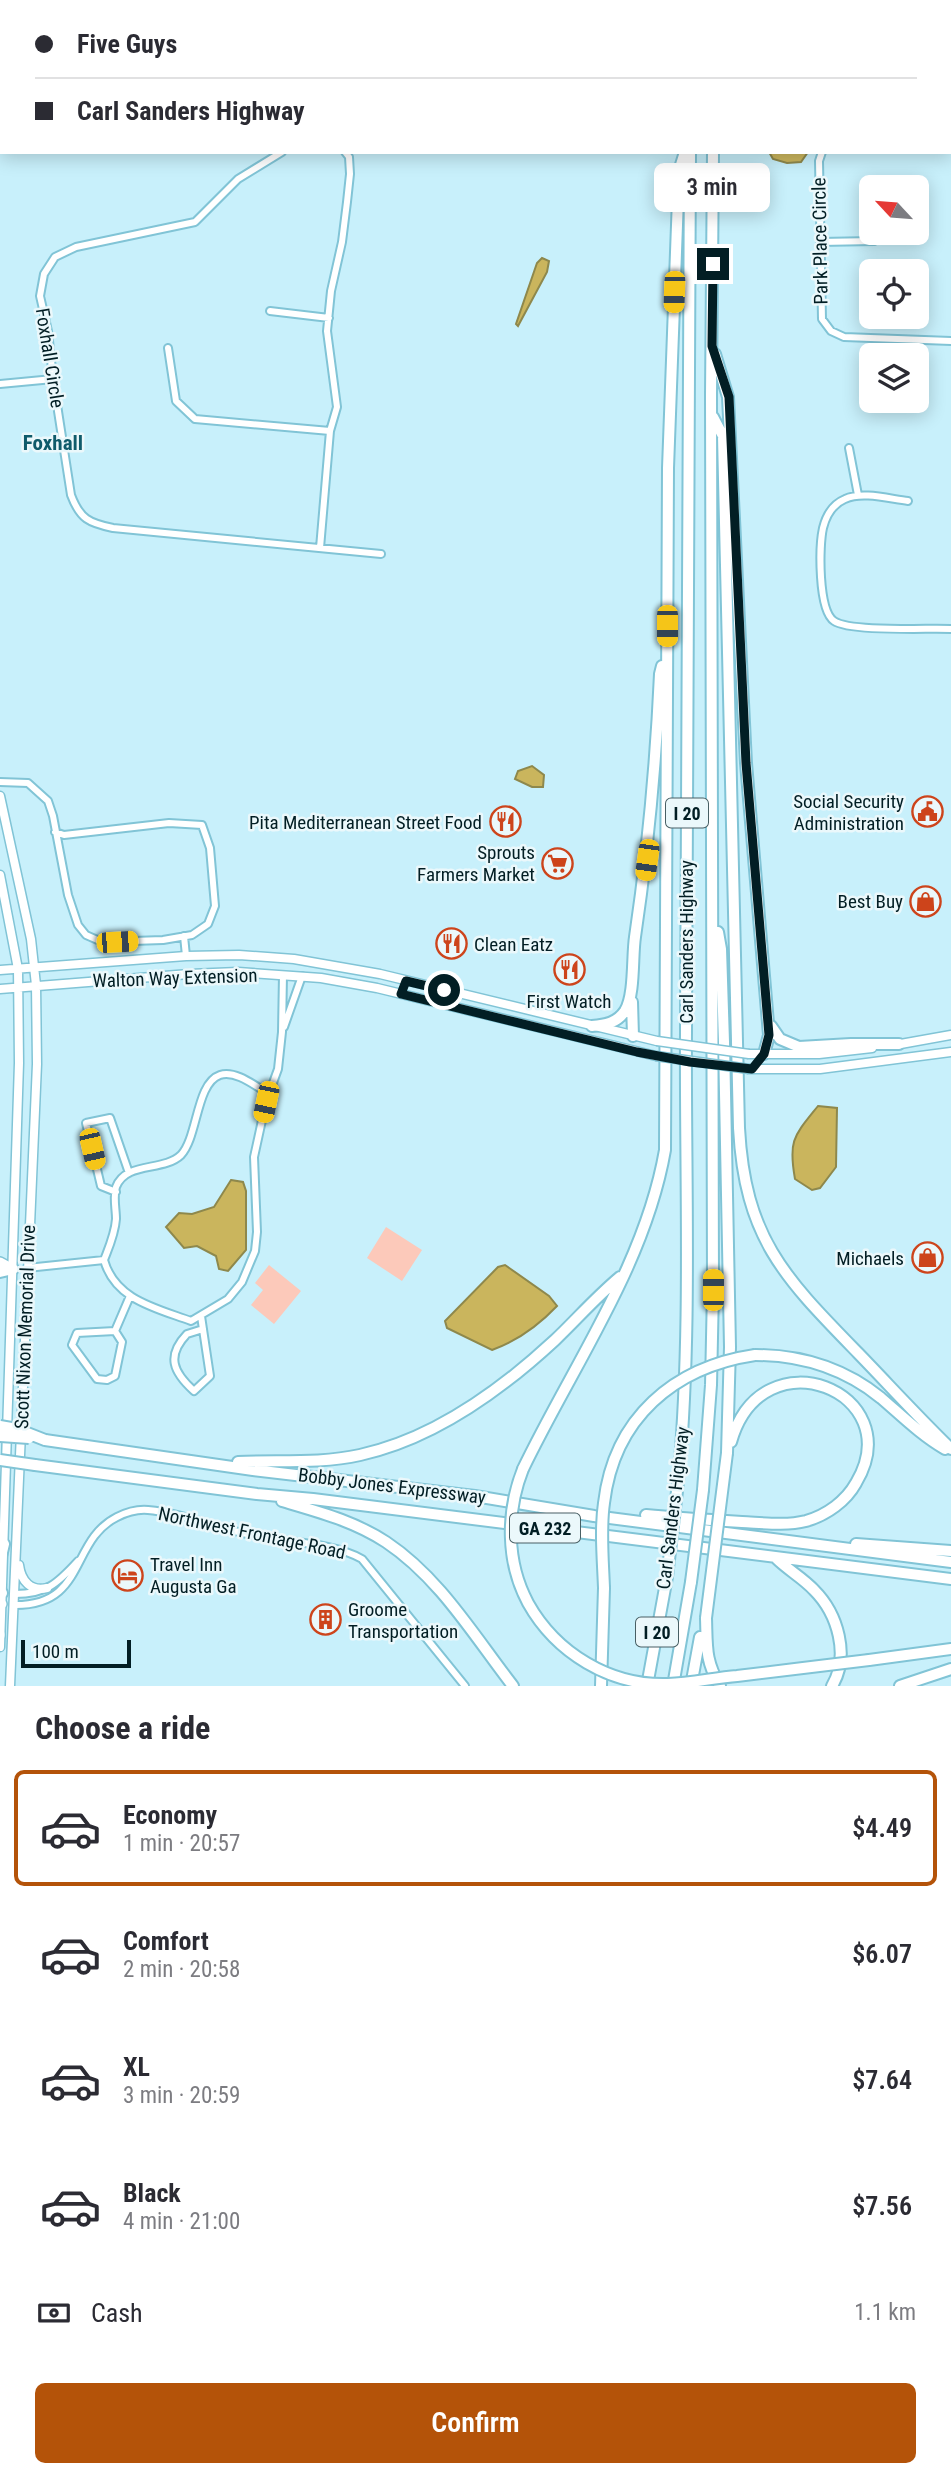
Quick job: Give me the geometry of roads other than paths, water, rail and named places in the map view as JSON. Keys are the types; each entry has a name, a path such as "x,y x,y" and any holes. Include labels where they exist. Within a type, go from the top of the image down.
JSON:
{"highway":[{"path":"686,154 679,171 668,468 666,1150 648,1220 523,1469 515,1492 511,1544 523,1594 537,1616 558,1642 579,1659 615,1676 667,1684 951,1649"},
{"name":"Carl Sanders Highway","path":"647,1686 667,1577 679,1474 688,1286 685,1083 687,154"},
{"name":"Carl Sanders Highway","path":"673,1686 691,1582 703,1489 713,1317 713,154"},
{"path":"712,346 729,397 746,763 769,1035 764,1054"},
{"path":"712,414 723,436 739,1128 745,1186 761,1233 792,1283 951,1451"},
{"path":"592,1026 609,1024 625,1011 630,996 647,860 660,674 667,652"},
{"path":"691,1686 706,1618 727,1453 730,1347 721,949 713,898"},
{"path":"633,1036 632,1010 639,915"},
{"path":"768,1017 780,1040 793,1046 898,1044"},
{"path":"0,1272 13,1269"},
{"path":"218,1463 318,1462 359,1455 412,1438 463,1411 530,1362 595,1297 622,1276"},
{"path":"601,1686 603,1504 610,1470 632,1424 663,1392 712,1364 755,1355 799,1358 844,1373 867,1388 929,1439 951,1451"},
{"path":"573,1511 595,1510 776,1524 809,1520 834,1507 849,1494 864,1467 867,1439 861,1417 844,1397 823,1385 796,1382 776,1387 751,1405 738,1423 727,1453"},
{"path":"0,1426 17,1429 45,1440"},
{"name":"Bobby Jones Expressway","path":"0,1436 218,1463 253,1470 461,1494 951,1562"},
{"name":"Bobby Jones Expressway","path":"0,1461 951,1579"},
{"path":"257,1494 339,1518 397,1550 436,1587 513,1686"},
{"path":"0,1560 4,1544"},
{"path":"812,1544 877,1544 951,1551"},
{"path":"776,1558 812,1587 833,1617 841,1653 838,1673 832,1686"},
{"path":"876,1569 951,1586"},
{"path":"706,1618 708,1660 720,1686"},
{"path":"900,1686 951,1669"}],"main road":[{"name":"Scott Nixon Memorial Drive","path":"0,796 31,939 36,985 37,1064 10,1686"},
{"name":"Scott Nixon Memorial Drive","path":"0,875 18,969 19,1063 0,1647"},
{"name":"Walton Way Extension","path":"0,970 186,956 239,955 294,959 406,981 633,1036 749,1054 819,1054 951,1035"},
{"name":"Walton Way Extension","path":"0,989 189,974 238,972 302,976 401,994 656,1056 750,1069 820,1069 951,1052"},
{"path":"401,994 406,981"},
{"path":"633,1036 637,1052"},
{"path":"750,1069 764,1054"},
{"path":"0,1262 13,1269 27,1268"},
{"path":"17,1541 19,1570 24,1580 35,1589 47,1588"},
{"path":"1,1599 15,1594"},
{"path":"1,1599 14,1605"}],"street":[{"name":"Foxhall Circle","path":"279,154 238,179 195,222 76,247 55,257 44,274 40,296 71,495 83,518 113,528 381,554"},
{"path":"320,548 330,432 337,407 328,344 331,291 342,242 350,174 347,154"},
{"name":"Park Place Circle","path":"821,154 819,161 822,319 831,331 844,337 951,341"},
{"path":"821,242 859,241"},
{"path":"270,311 329,318"},
{"path":"168,348 176,401 195,419 330,432"},
{"path":"0,384 53,379"},
{"path":"849,448 858,495"},
{"path":"908,501 858,495 846,498 833,507 823,528 821,590 824,608 836,623 854,627 951,629"},
{"path":"0,782 28,783 48,801 68,895 78,925 86,935 102,942 163,940 192,935 208,924 215,906 210,848 202,825 169,823 65,835 55,832"},
{"path":"184,936 186,956"},
{"path":"269,1094 232,1074 219,1075 208,1085 182,1154 167,1165 129,1173 117,1186 114,1236 104,1260 107,1273 119,1289 191,1321 228,1299 242,1282 255,1251 257,1232 254,1157 269,1094 278,1069 283,975"},
{"path":"282,1032 302,976"},
{"path":"116,1192 101,1186 86,1123 110,1118 129,1173"},
{"path":"27,1268 104,1260"},
{"path":"115,1331 130,1296"},
{"path":"201,1316 203,1329 210,1376 194,1391 174,1368 173,1360 187,1334 203,1329"},
{"path":"115,1331 122,1342 115,1376 107,1380 97,1379 72,1345 73,1337 77,1333 115,1331"},
{"name":"Northwest Frontage Road","path":"14,1605 40,1602 59,1592 70,1580 104,1525 125,1513 142,1510 170,1514 246,1534 346,1552 368,1564 465,1686"},
{"name":"Northwest Frontage Road","path":"15,1594 30,1594 47,1588 62,1579 82,1557"}],"place":[{"name":"Social Security Administration","path":"927,812"},
{"name":"Pita Mediterranean Street Food","path":"505,822"},
{"name":"Sprouts Farmers Market","path":"558,863"},
{"name":"Best Buy","path":"926,901"},
{"name":"Clean Eatz","path":"451,944"},
{"name":"First Watch","path":"569,970"},
{"name":"Michaels","path":"927,1258"},
{"name":"Travel Inn Augusta Ga","path":"127,1575"},
{"name":"Groome Transportation","path":"325,1620"}],"district":[{"name":"Foxhall","path":"53,443"}]}
